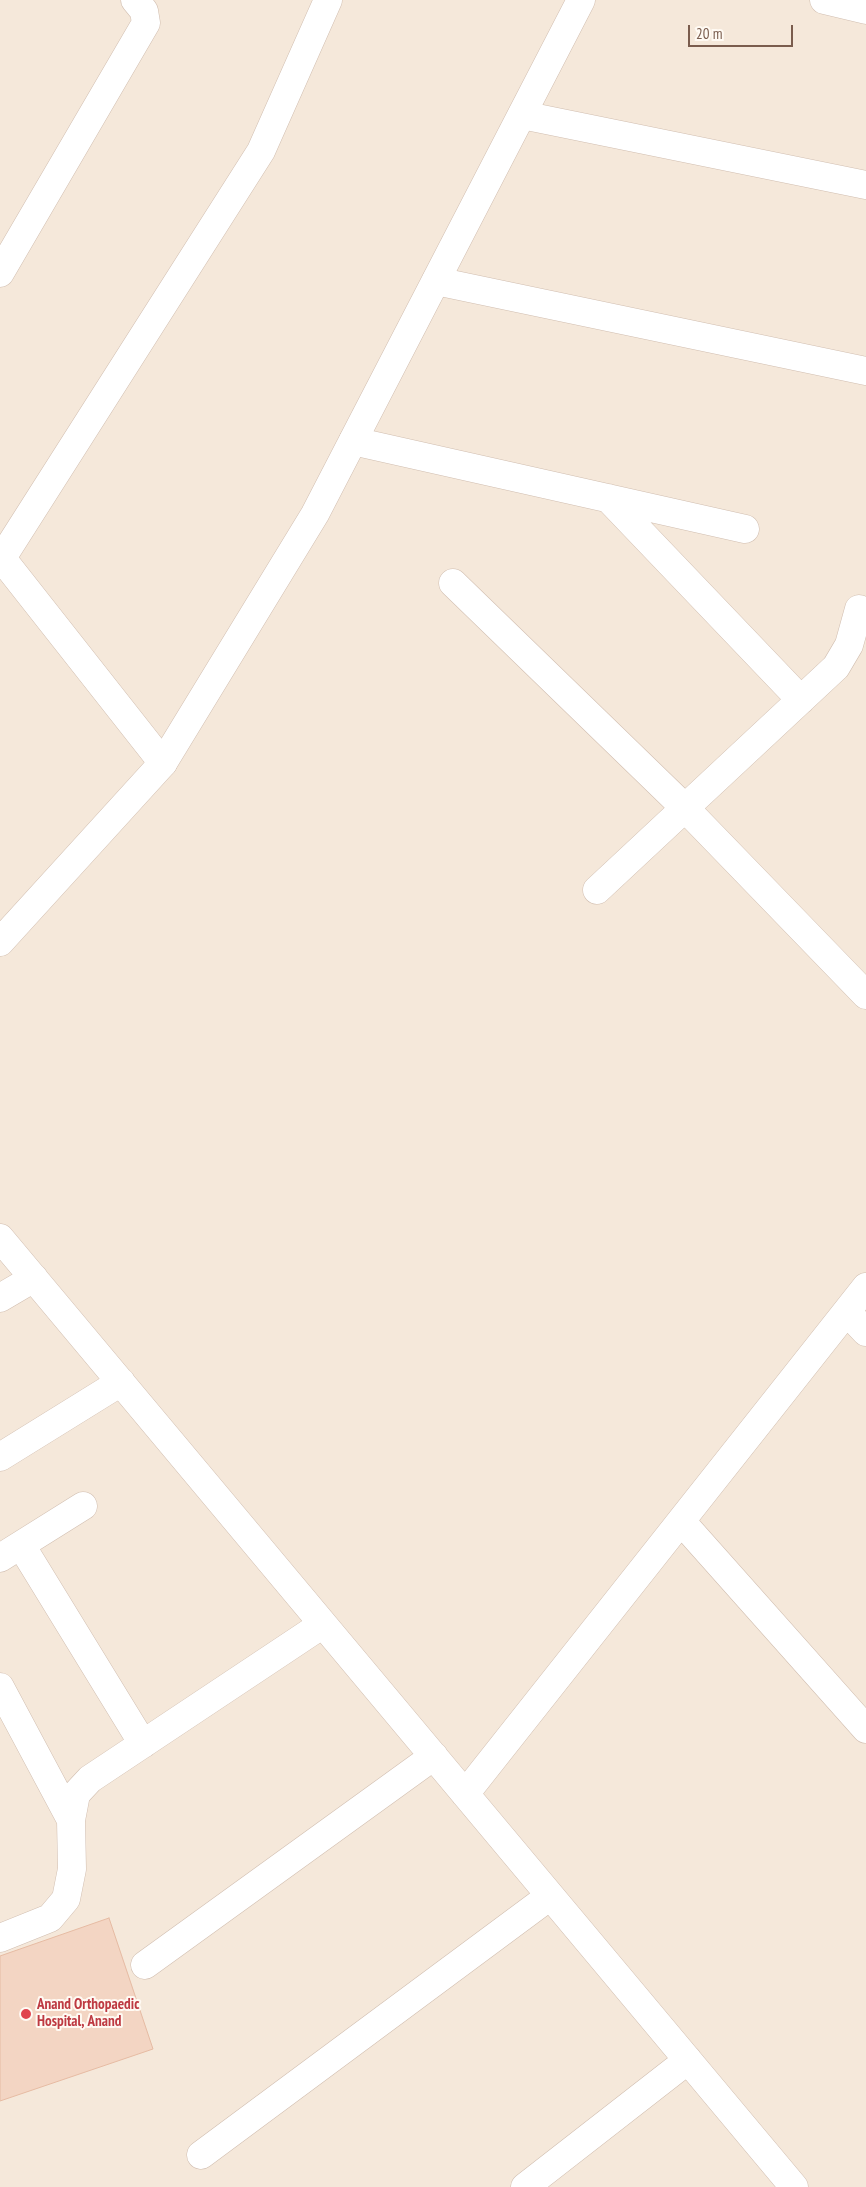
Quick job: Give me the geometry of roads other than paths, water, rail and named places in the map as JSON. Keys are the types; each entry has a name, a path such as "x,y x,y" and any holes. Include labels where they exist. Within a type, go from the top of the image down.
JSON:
{"street":[{"path":"0,273 146,23 144,11 135,0"},
{"path":"163,763 1,559 261,151 328,0"},
{"path":"0,942 163,763 315,514 581,0"},
{"path":"824,0 866,10"},
{"path":"522,115 866,185"},
{"path":"436,281 866,371"},
{"path":"353,440 745,529"},
{"path":"608,498 801,700"},
{"path":"453,583 685,808 866,995"},
{"path":"597,890 836,666 849,645 860,609"},
{"path":"0,1238 794,2187"},
{"path":"0,1298 34,1278"},
{"path":"465,1794 866,1287"},
{"path":"847,1312 866,1332"},
{"path":"0,1457 121,1382"},
{"path":"83,1506 10,1552 142,1744"},
{"path":"681,1521 866,1729"},
{"path":"0,1938 50,1918 66,1898 72,1869 71,1820 76,1794 90,1779 323,1624"},
{"path":"0,1687 71,1820"},
{"path":"146,1965 434,1756"},
{"path":"201,2155 550,1896"},
{"path":"524,2187 688,2060"}],"place":[{"name":"Anand Orthopaedic Hospital, Anand","path":"26,2014"}]}
